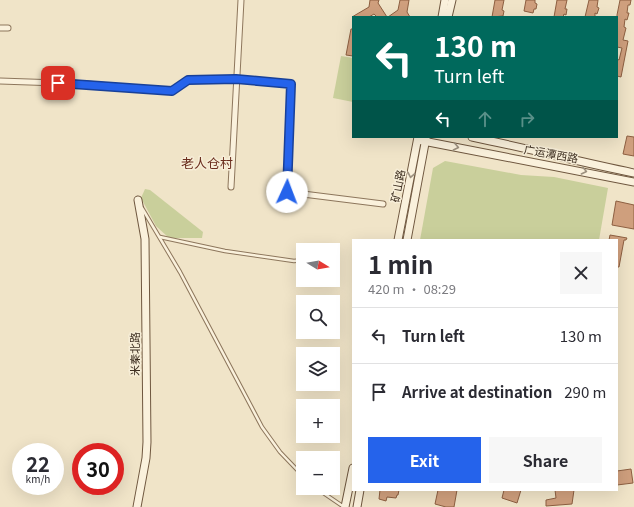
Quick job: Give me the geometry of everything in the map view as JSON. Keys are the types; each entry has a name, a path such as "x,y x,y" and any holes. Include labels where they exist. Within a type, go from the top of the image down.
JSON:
{"street":[{"path":"231,186 241,0"},
{"path":"442,16 445,0"},
{"path":"448,16 452,0"},
{"path":"0,28 8,28"},
{"path":"0,81 87,84 172,91 188,80 236,79 291,84 287,192 383,204"},
{"name":"广运潭西路","path":"418,138 634,182"},
{"name":"矿山路","path":"398,239 418,138"},
{"name":"广运潭西路","path":"477,138 528,148 559,157 634,173"},
{"name":"矿山路","path":"407,239 426,139"},
{"name":"米秦北路","path":"137,507 146,458 147,442 145,239 138,200"},
{"path":"345,507 352,473"},
{"path":"357,507 360,491"}],"lane":[{"path":"138,200 180,272 262,427 280,452 296,469"},
{"path":"159,237 225,251 296,261"},
{"path":"327,495 345,507"}],"green space":[{"path":"341,56 352,58 352,102 333,98"},
{"path":"445,161 521,175 554,177 608,188 599,239 420,239 433,168"},
{"path":"145,189 150,190 203,232 202,238 169,238 156,226 141,198"}],"building":[{"path":"370,0 379,0 378,3 386,16 376,16 374,14 371,16 354,16 369,7"},
{"path":"400,0 409,0 407,12 409,16 389,16 398,10"},
{"path":"495,0 504,0 502,10 504,11 503,16 492,16"},
{"path":"526,0 535,0 535,3 537,4 533,13 524,11"},
{"path":"557,0 567,0 565,9 567,9 566,15 554,16"},
{"path":"589,0 598,0 597,7 599,8 597,14 595,13 595,16 585,16"},
{"path":"620,0 631,0 630,5 628,5 627,13 629,13 627,20 625,19 624,27 626,28 623,40 628,41 621,77 618,76 618,60 622,48 618,47 617,15"},
{"path":"351,29 352,29 352,56 346,55"},
{"path":"627,136 634,137 634,156 623,154"},
{"path":"616,201 634,205 634,229 612,225"},
{"path":"610,235 627,238 624,240 619,267 618,239 609,239"},
{"path":"631,469 633,483 618,485 618,471"},
{"path":"380,491 399,491 396,498 387,497 386,501 379,499"},
{"path":"438,491 457,491 454,507 446,507 435,504"},
{"path":"504,491 521,491 517,503 502,498"},
{"path":"555,491 574,491 572,504 546,506 546,500 556,498"}],"district":[{"name":"老人仓村","path":"207,163"}],"route":[{"path":"58,83 172,91 188,80 236,79 291,84 287,192"}]}
